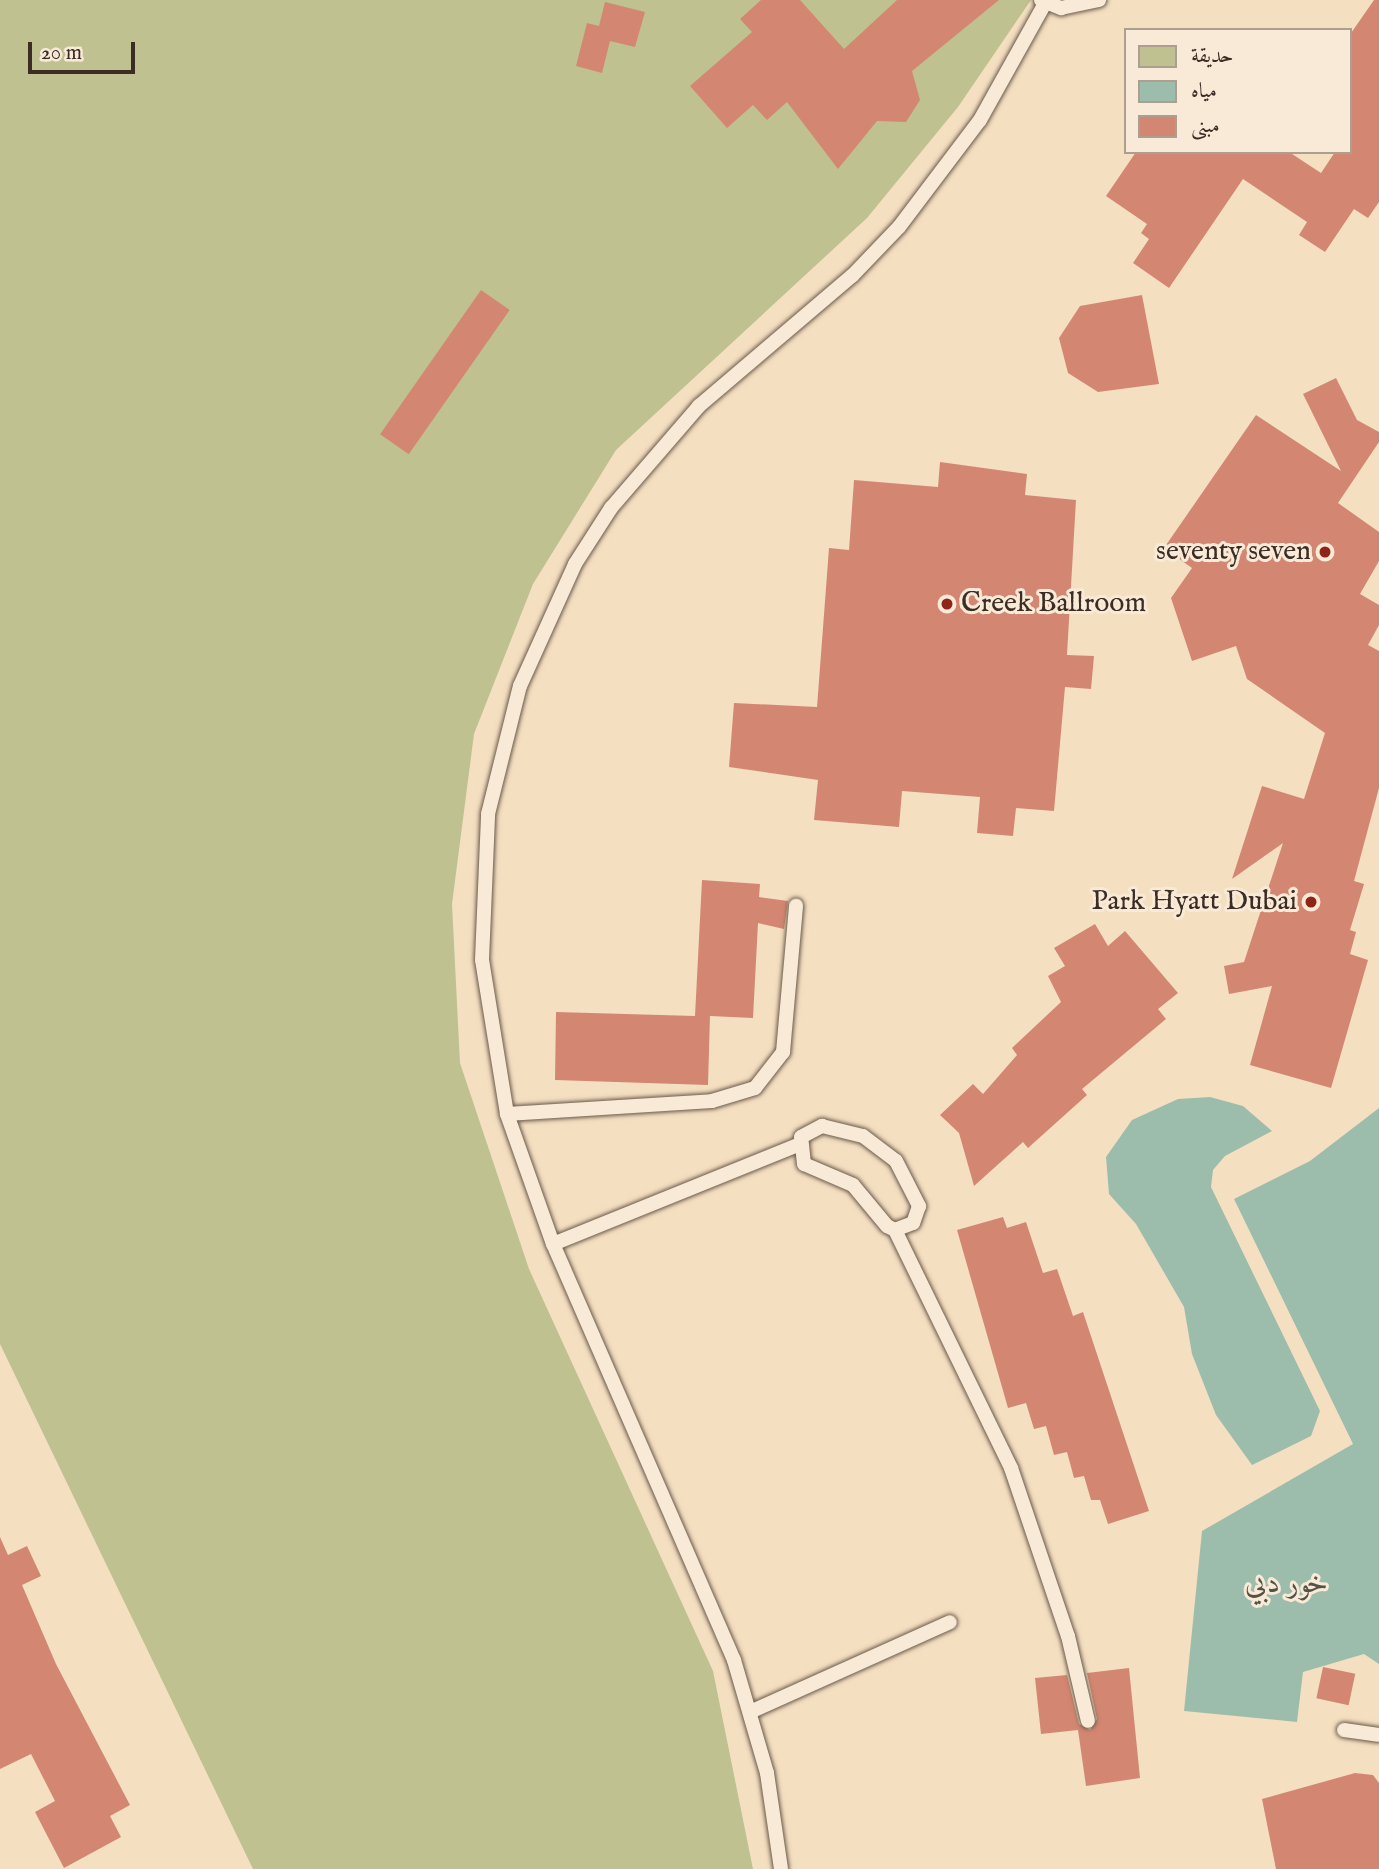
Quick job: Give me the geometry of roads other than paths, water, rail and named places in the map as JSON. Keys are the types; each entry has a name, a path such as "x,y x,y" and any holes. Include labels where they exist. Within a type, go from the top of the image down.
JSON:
{"lane":[{"path":"781,1869 750,1712 715,1610 553,1244 507,1114 482,960 481,876 500,750 545,623 611,508 653,455 699,406 852,276 941,175 987,108 1043,1 1079,8 1099,0"},
{"path":"507,1114 712,1101 755,1088 783,1052 796,906"},
{"path":"553,1244 798,1145 807,1131 822,1126 843,1128 881,1147 908,1178 919,1206 913,1223 895,1230"},
{"path":"798,1145 804,1164 853,1185 880,1220 895,1230 1011,1468 1064,1623 1088,1721"},
{"path":"750,1712 950,1622"},
{"path":"1344,1730 1379,1735"}],"water":[{"path":"1210,1097 1243,1106 1272,1131 1225,1156 1213,1170 1211,1187 1320,1411 1311,1436 1252,1465 1216,1415 1192,1354 1184,1307 1136,1224 1109,1194 1106,1157 1132,1120 1178,1099"},
{"name":"خور دبي","path":"1379,1108 1379,1664 1364,1654 1303,1672 1297,1722 1184,1711 1202,1531 1353,1444 1234,1199 1310,1161"}],"place":[{"name":"seventy seven","path":"1325,552"},
{"name":"Creek Ballroom","path":"947,604"},
{"name":"Park Hyatt Dubai","path":"1311,902"}]}
